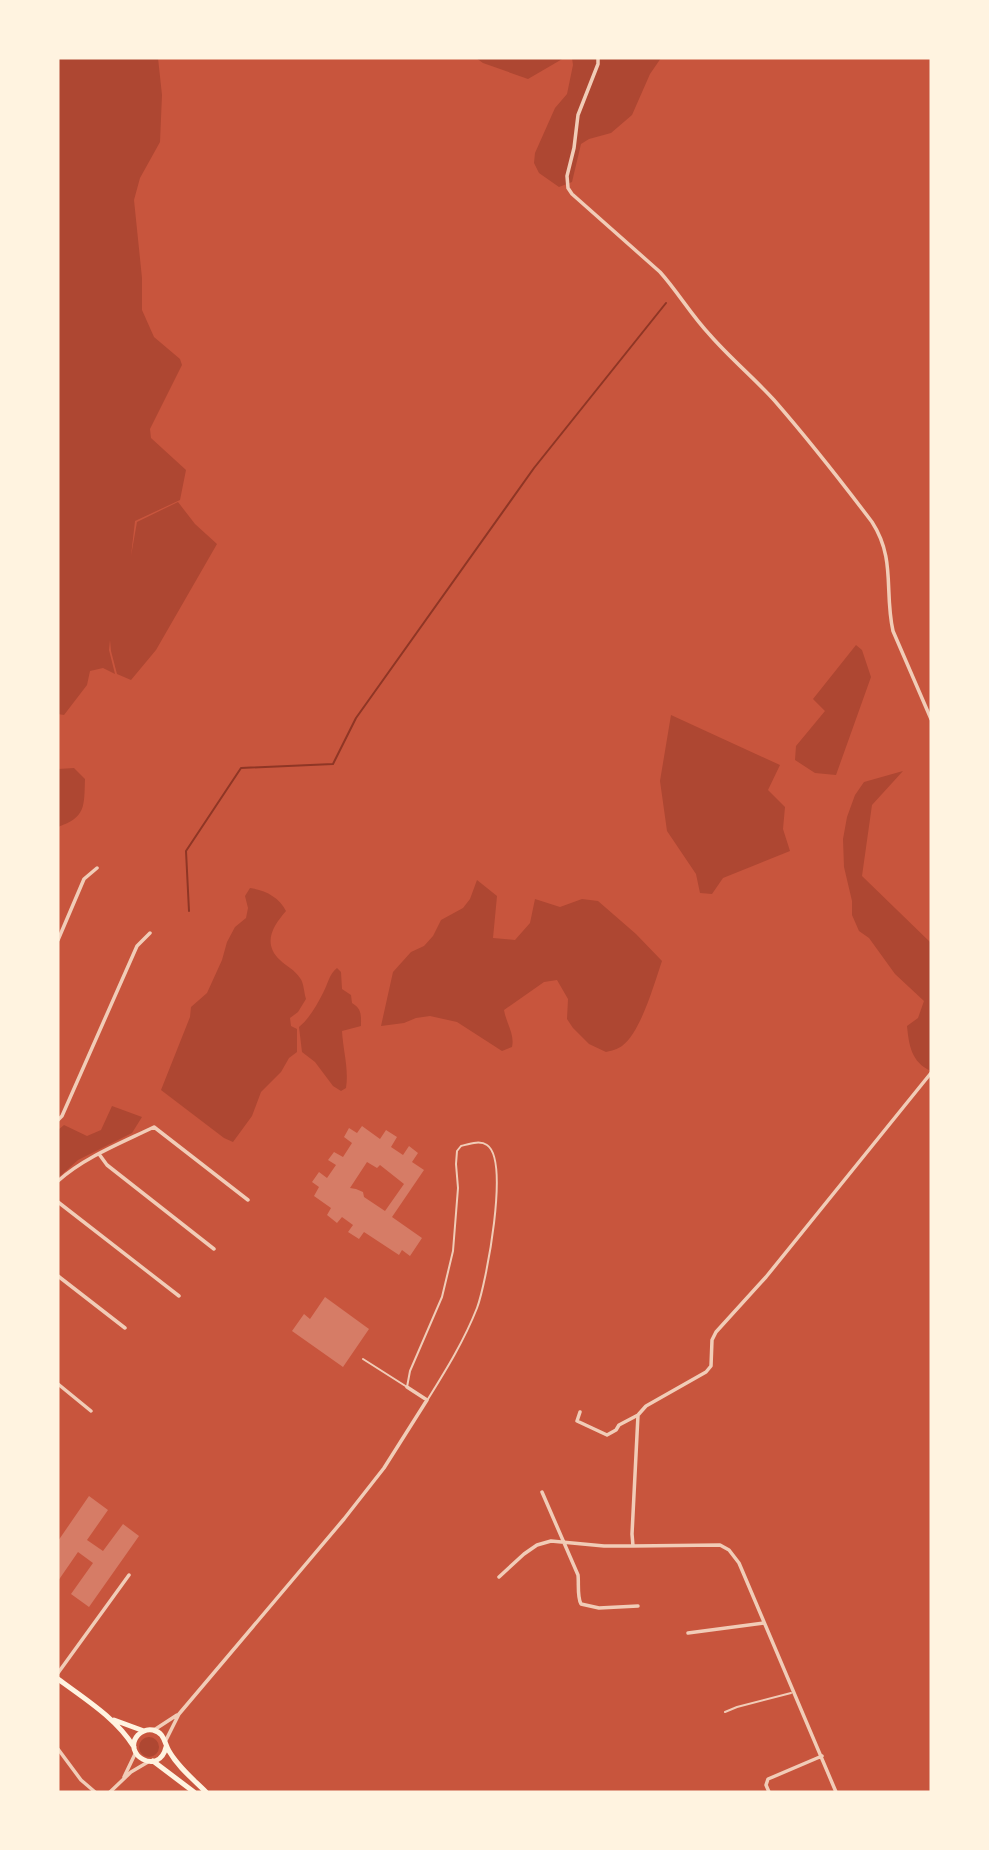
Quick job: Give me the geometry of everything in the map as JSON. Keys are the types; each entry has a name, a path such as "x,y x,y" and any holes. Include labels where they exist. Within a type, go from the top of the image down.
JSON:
{"main road":[{"path":"58,1679 110,1718 143,1760 151,1762 194,1792"},
{"path":"110,1718 144,1731 153,1730 161,1734 177,1763 206,1792"},
{"path":"135,1750 136,1737 144,1731"},
{"path":"151,1762 162,1756 166,1744"}],"street":[{"path":"598,58 595,73 578,115 567,176 568,188 665,278 702,326 772,398 872,522 888,562 893,631 931,719"},
{"path":"58,940 84,879 97,867"},
{"path":"58,1120 137,946 149,933"},
{"path":"580,1412 577,1421 607,1435 638,1415 646,1406 706,1372 711,1366 712,1340 716,1332 766,1277 931,1073"},
{"path":"58,1181 69,1171 99,1154 154,1127 248,1200"},
{"path":"99,1154 107,1165 214,1249"},
{"path":"58,1202 179,1296"},
{"path":"58,1276 125,1328"},
{"path":"58,1384 91,1410"},
{"path":"166,1744 179,1714 384,1468 427,1400 407,1387"},
{"path":"633,1546 638,1415"},
{"path":"542,1492 578,1575 578,1599 581,1604 599,1608 638,1606"},
{"path":"499,1577 524,1553 551,1541 604,1546 720,1545 729,1550 739,1563 836,1792"},
{"path":"58,1673 129,1574"},
{"path":"688,1633 764,1623"},
{"path":"153,1730 179,1714"},
{"path":"58,1749 81,1780 95,1792"},
{"path":"122,1779 135,1750"},
{"path":"769,1792 766,1786 768,1779 822,1756"},
{"path":"110,1792 135,1768 151,1762"}],"lane":[{"path":"363,1359 407,1387 410,1371 442,1297 453,1251 458,1188 457,1151 461,1146 474,1142 485,1143 494,1154 496,1172 494,1234 487,1271 478,1306 465,1336 427,1400"},
{"path":"725,1712 794,1692"}],"shaded area":[{"path":"58,58 158,58 162,95 160,142 140,178 134,200 142,278 142,310 154,337 180,359 182,365 150,429 151,438 186,470 180,500 135,521 131,556 137,522 178,502 195,524 217,544 156,650 131,680 117,674 110,640 109,650 115,674 103,668 90,671 87,685 64,715 58,714"},
{"path":"476,58 564,58 528,79"},
{"path":"572,58 661,58 650,74 632,115 611,133 581,144 572,182 559,187 539,173 534,163 535,153 555,108 567,94"},
{"path":"856,645 862,650 871,677 836,775 815,773 795,760 796,746 825,711 813,699"},
{"path":"671,715 780,765 768,790 785,807 783,829 790,851 723,878 712,894 700,893 696,874 667,831 660,781"},
{"path":"74,768 85,779 82,810 74,819 58,827 58,769"},
{"path":"903,771 872,805 862,876 931,943 931,1071 915,1058 907,1026 918,1018 924,1001 895,974 869,938 859,931 852,915 852,901 844,867 843,839 855,795 864,782"},
{"path":"477,880 497,896 493,938 515,940 530,923 535,899 560,907 582,899 598,901 662,961 641,1019 622,1046 606,1052 589,1044 573,1028 567,1019 568,999 557,980 544,982 504,1010 513,1042 512,1047 502,1051 457,1022 430,1016 381,1026 393,972 411,952 424,946 441,920 463,908 470,899"},
{"path":"250,888 271,895 286,911 271,935 272,947 280,960 300,978 306,999 298,1012 290,1018 291,1026 297,1029 297,1052 261,1092 252,1116 233,1142 161,1090 190,1017 191,1007 207,993 227,942 235,927 246,918 248,908 245,896"},
{"path":"337,968 341,972 342,989 351,995 352,1003 359,1010 361,1019 361,1026 342,1031 347,1081 346,1088 341,1091 333,1086 315,1062 302,1052 299,1027 312,1012 330,976"},
{"path":"112,1106 142,1117 132,1133 78,1160 58,1178 58,1130 64,1125 87,1136 101,1130"},
{"path":"149,1737 156,1740 159,1747 156,1754 149,1757 142,1754 139,1747 142,1740"}],"building":[{"path":"362,1126 380,1139 386,1130 397,1137 391,1147 403,1155 409,1146 418,1153 412,1162 424,1170 392,1217 422,1238 410,1256 402,1250 399,1255 364,1232 359,1239 348,1232 353,1225 342,1217 337,1223 327,1215 331,1208 314,1196 319,1187 312,1182 319,1172 327,1178 336,1165 328,1160 334,1152 343,1157 352,1143 344,1137 349,1128 357,1133","holes":["367,1162 377,1168 380,1165 404,1184 385,1211 364,1197 363,1192 350,1188"]},
{"path":"325,1297 369,1329 343,1367 292,1331 304,1314 310,1319"},
{"path":"89,1496 108,1510 87,1540 103,1551 123,1524 139,1536 89,1607 71,1594 93,1563 78,1552 58,1581 58,1541"}],"waterway":[{"path":"189,911 186,851 241,768 333,764 356,718 534,468 666,303"}]}
